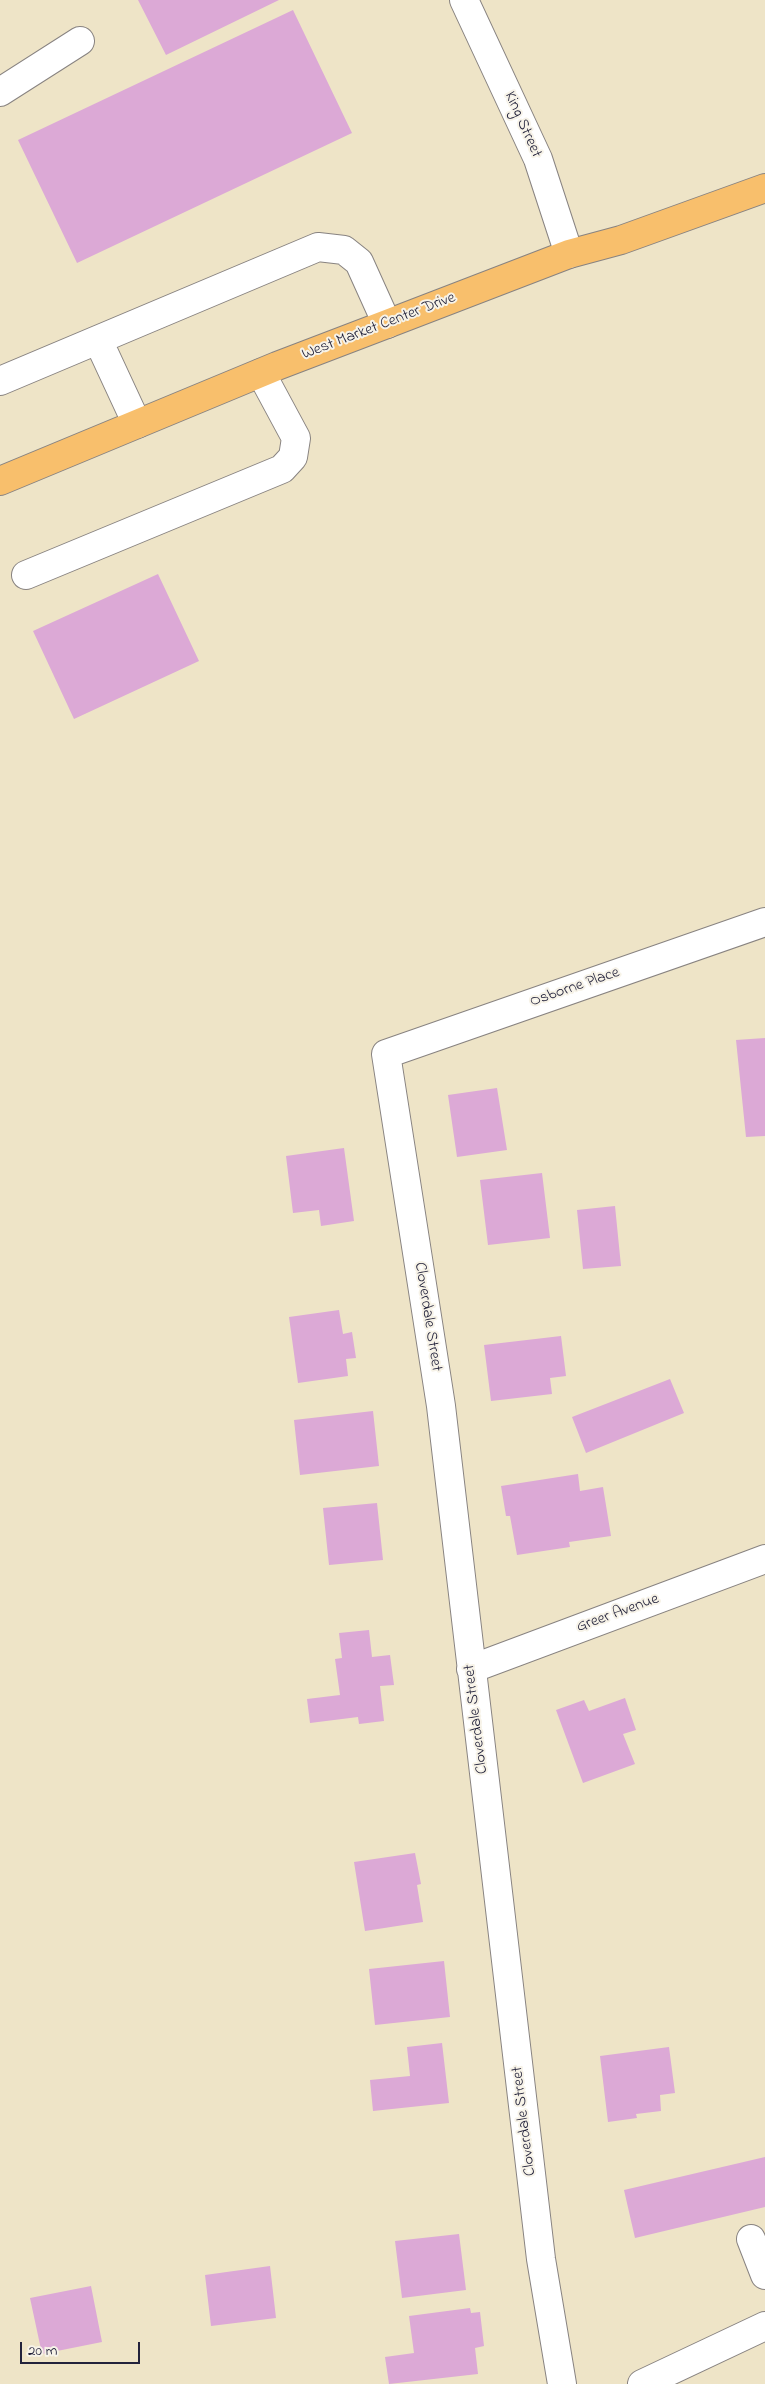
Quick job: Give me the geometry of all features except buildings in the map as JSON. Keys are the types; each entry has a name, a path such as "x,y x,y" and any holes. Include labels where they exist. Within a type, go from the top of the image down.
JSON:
{"main road":[{"name":"West Market Center Drive","path":"0,481 260,373 387,324 570,254 621,240 765,188"}],"street":[{"name":"King Street","path":"464,0 538,159 570,254"},
{"path":"0,92 80,41"},
{"path":"0,381 318,248 344,250 359,262 387,324"},
{"path":"98,340 137,424"},
{"path":"26,576 282,469 293,457 296,438 260,373"},
{"name":"Osborne Place","path":"386,1054 765,922"},
{"name":"Cloverdale Street","path":"386,1054 441,1406 541,2259 562,2384"},
{"name":"Greer Avenue","path":"471,1669 765,1559"},
{"path":"751,2239 765,2276"},
{"path":"642,2384 765,2326"}]}
